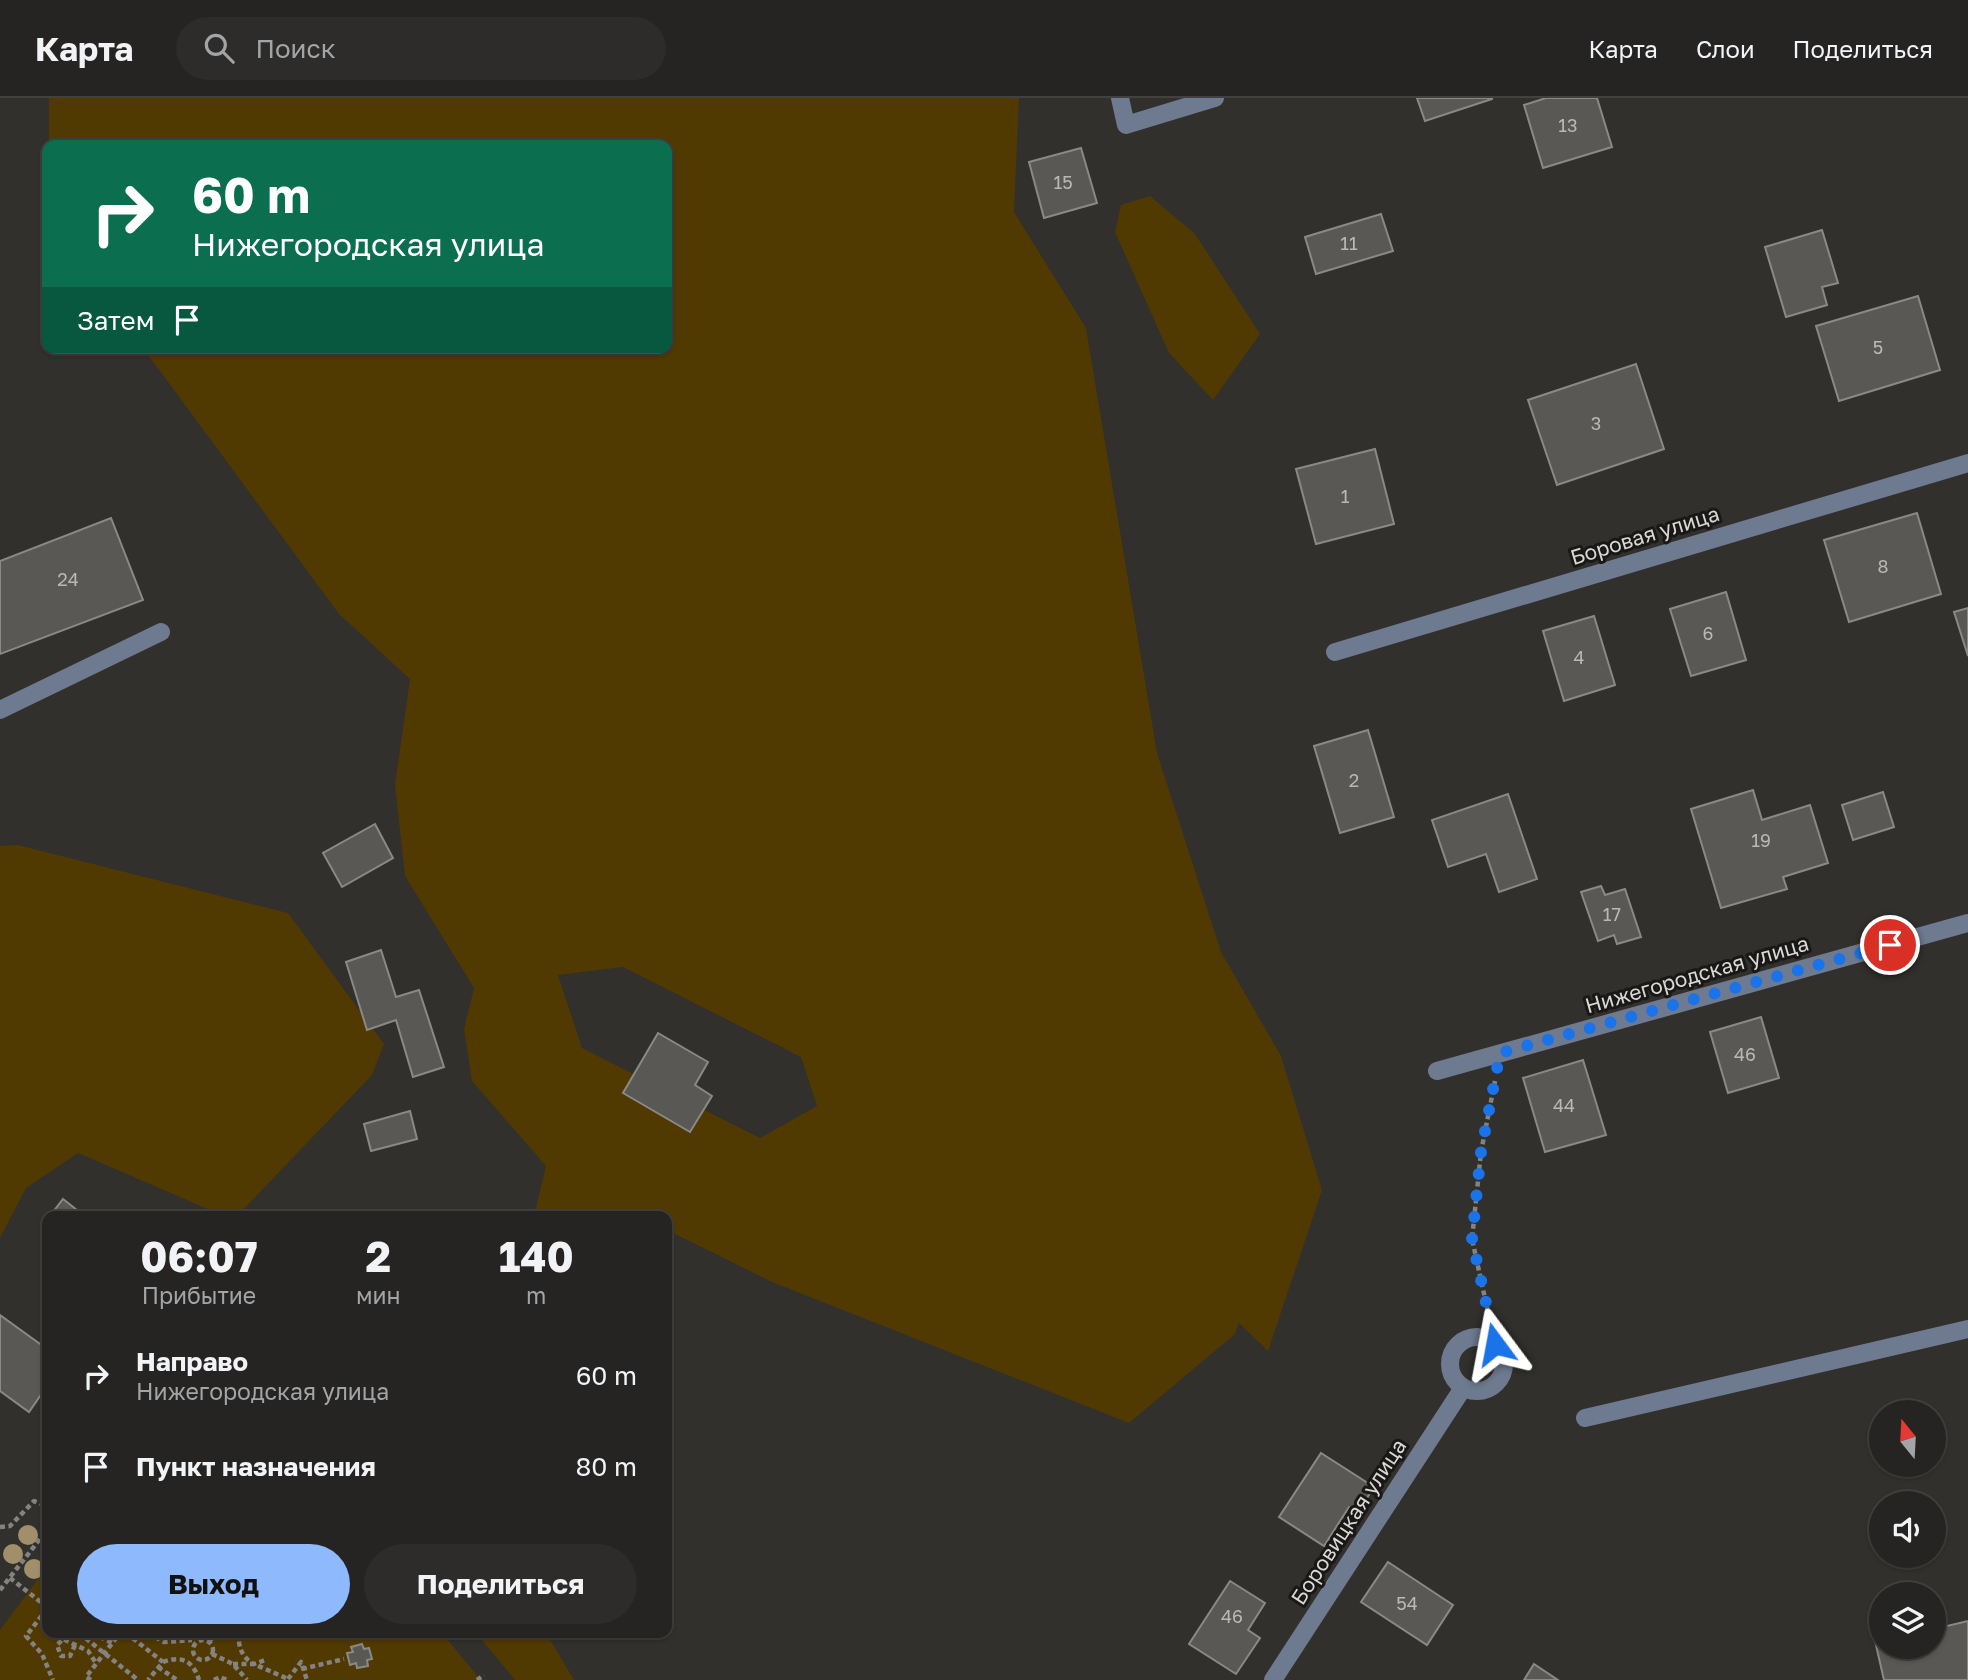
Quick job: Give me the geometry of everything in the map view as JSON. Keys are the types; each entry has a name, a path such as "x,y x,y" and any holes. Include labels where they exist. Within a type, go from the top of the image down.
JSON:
{"street":[{"path":"1120,98 1126,125 1215,98"},
{"name":"Боровая улица","path":"1335,652 1968,463"},
{"path":"0,710 161,632"},
{"name":"Нижегородская улица","path":"1437,1071 1968,923"},
{"path":"1585,1418 1968,1329"},
{"path":"1474,1336 1485,1337 1502,1353 1504,1364 1495,1385 1474,1392 1463,1388 1449,1370 1454,1348 1474,1336"},
{"name":"Боровицкая улица","path":"1273,1680 1463,1388"}],"path":[{"path":"1495,1344 1472,1239 1481,1152 1500,1053"},
{"path":"0,1527 10,1526 34,1501 42,1504"},
{"path":"0,1590 42,1536"},
{"path":"10,1578 42,1605"},
{"path":"42,1615 26,1636 42,1654 52,1678"},
{"path":"85,1638 138,1680"},
{"path":"102,1638 112,1643"},
{"path":"90,1680 86,1677 116,1638"},
{"path":"132,1638 177,1680"},
{"path":"157,1638 164,1642 209,1642"},
{"path":"191,1638 196,1658"},
{"path":"209,1642 212,1638"},
{"path":"239,1638 242,1653 254,1664 288,1679 301,1662 307,1680"},
{"path":"75,1645 70,1656 61,1656 57,1652 57,1645 63,1639 88,1651 96,1663"},
{"path":"209,1642 212,1654"},
{"path":"196,1658 206,1660 212,1654"},
{"path":"212,1654 233,1664 247,1680"},
{"path":"192,1664 196,1658"},
{"path":"148,1680 161,1664 179,1659 192,1664 199,1680"},
{"path":"233,1664 254,1664 265,1660"},
{"path":"302,1669 344,1660"},
{"path":"214,1680 220,1674 227,1680"},
{"path":"477,1680 484,1675"}],"shaded area":[{"path":"49,98 1019,98 1014,212 1086,328 1157,753 1221,952 1281,1056 1322,1190 1268,1351 1239,1323 1235,1334 1129,1423 772,1282 672,1232 672,1211 535,1211 546,1166 472,1081 464,1029 474,988 405,876 395,785 410,679 339,614 147,354 672,354 672,140 49,140","holes":["623,967 801,1057 817,1106 760,1138 582,1048 558,975"]},
{"path":"1150,196 1195,234 1260,334 1213,400 1169,353 1115,232 1121,205"},
{"path":"18,845 288,913 384,1044 372,1075 242,1211 212,1211 78,1153 26,1188 0,1238 0,846"},
{"path":"42,1574 42,1638 446,1638 481,1680 0,1680 0,1630"},
{"path":"480,1638 549,1638 574,1680 515,1680"}],"building":[{"path":"1417,98 1492,98 1492,99 1425,121"},
{"path":"1546,98 1597,98 1612,147 1543,168 1524,105"},
{"path":"1081,148 1097,203 1044,218 1029,162"},
{"path":"1381,214 1393,251 1316,274 1305,237"},
{"path":"1822,230 1838,283 1822,287 1827,305 1786,317 1765,247"},
{"path":"1918,296 1940,370 1839,401 1816,326"},
{"path":"1636,364 1664,449 1557,485 1528,400"},
{"path":"1375,449 1394,524 1316,544 1296,469"},
{"path":"1917,513 1941,594 1849,622 1824,540"},
{"path":"111,518 143,600 0,654 0,561"},
{"path":"1726,592 1746,660 1691,676 1670,609"},
{"path":"1968,608 1968,656 1954,612"},
{"path":"1594,616 1615,685 1564,701 1543,631"},
{"path":"1368,730 1394,817 1340,833 1314,746"},
{"path":"1753,790 1762,820 1810,805 1828,863 1783,877 1787,889 1721,908 1691,809"},
{"path":"1883,792 1894,827 1853,840 1842,805"},
{"path":"1508,794 1537,879 1499,892 1486,854 1448,867 1432,820"},
{"path":"375,824 393,858 342,887 323,853"},
{"path":"1601,886 1605,895 1625,889 1641,937 1617,944 1614,935 1598,941 1581,892"},
{"path":"381,950 396,997 419,990 444,1067 413,1077 396,1020 367,1030 346,962"},
{"path":"1761,1017 1779,1078 1728,1093 1710,1032"},
{"path":"658,1033 708,1062 695,1085 712,1096 690,1132 623,1093"},
{"path":"1583,1060 1606,1135 1545,1152 1523,1078"},
{"path":"410,1111 417,1139 371,1151 364,1124"},
{"path":"63,1199 78,1211 54,1211"},
{"path":"0,1315 42,1345 42,1393 29,1412 0,1391"},
{"path":"1321,1453 1374,1487 1358,1512 1349,1507 1324,1546 1279,1517"},
{"path":"1388,1562 1453,1605 1427,1645 1361,1602"},
{"path":"1230,1581 1265,1603 1248,1630 1260,1638 1236,1674 1189,1644"},
{"path":"1968,1621 1968,1680 1884,1680 1879,1659 1946,1659 1946,1626"},
{"path":"362,1644 364,1649 369,1648 372,1659 367,1660 368,1666 357,1668 356,1663 350,1665 347,1653 353,1652 351,1647"},
{"path":"1534,1664 1558,1680 1524,1680"}],"route":[{"path":"1495,1344 1472,1239 1481,1152 1500,1053 1890,945"}]}
